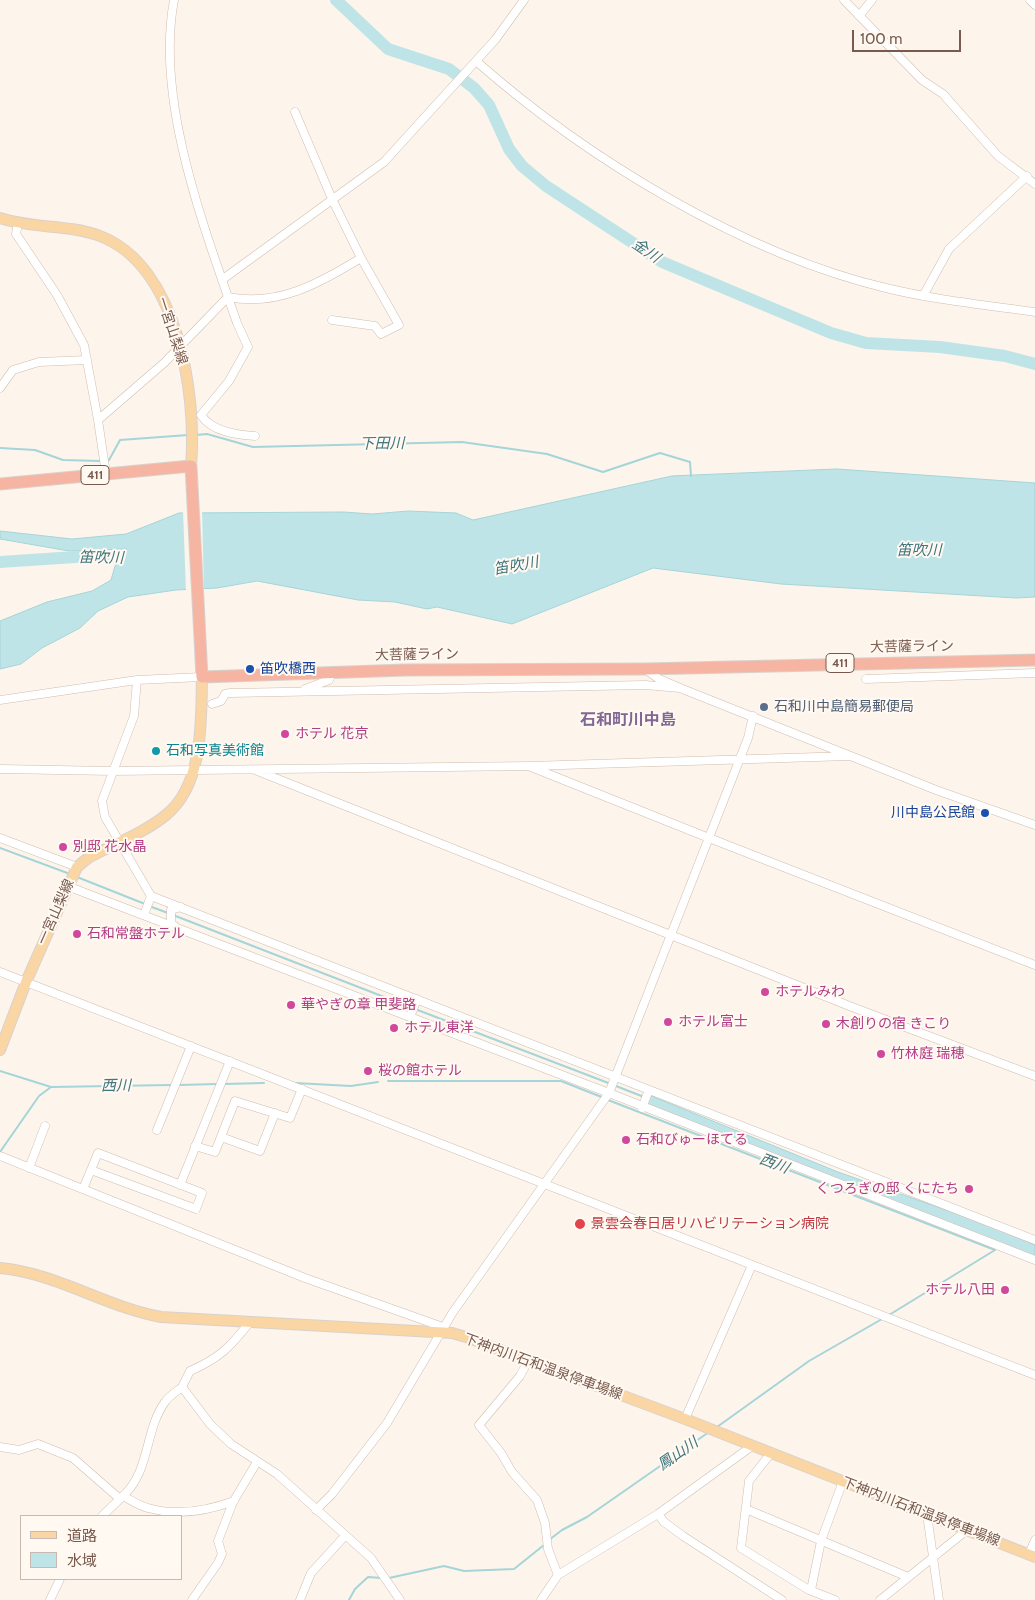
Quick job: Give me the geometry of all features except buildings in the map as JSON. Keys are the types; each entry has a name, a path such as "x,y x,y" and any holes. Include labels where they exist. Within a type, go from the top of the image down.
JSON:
{"highway":[{"name":"411","path":"0,484 105,470 191,472"},
{"path":"191,472 202,677"},
{"name":"大菩薩ライン","path":"202,677 332,672 644,669 1035,660"}],"main road":[{"name":"一宮山梨線","path":"0,218 18,223 88,232 120,246 137,260 149,274 163,298 179,347 186,378 191,425 191,472"},
{"name":"一宮山梨線","path":"0,1050 26,982 72,877 88,858 120,842 168,813 180,796 194,770 201,730 202,677"},
{"name":"下神内川石和温泉停車場線","path":"0,1268 38,1276 141,1314 161,1317 441,1330 466,1337 686,1419 1032,1555"}],"street":[{"path":"174,0 169,52 179,131 186,167 228,297 248,347 228,381 201,415 209,424 220,429 238,435 255,436"},
{"path":"222,279 333,201 384,162 476,61 524,0"},
{"path":"844,0 922,80 943,94 998,156 1027,176 1035,184"},
{"path":"859,16 872,0"},
{"path":"1030,0 1035,4"},
{"path":"476,61 506,88 560,128 668,198 746,238 842,275 923,296 1035,312"},
{"path":"296,112 333,201 361,258 399,325 380,334 375,326 332,320"},
{"path":"923,296 949,249 1027,176"},
{"path":"18,223 16,234 72,320 84,345 105,470"},
{"path":"98,420 164,363 228,297 283,297 315,285 361,258"},
{"path":"0,388 13,370 39,362 87,360"},
{"path":"644,669 659,679 680,688 849,756 1035,825"},
{"path":"301,690 329,680 332,672"},
{"path":"866,679 1035,673"},
{"path":"0,700 137,680 202,677"},
{"path":"137,680 134,716 112,771 102,802 102,809 104,817 120,842 147,906"},
{"path":"212,704 221,701 225,694 230,693 301,690 351,692 645,685 680,688"},
{"path":"316,1510 332,1494 387,1423 441,1330 608,1093 748,738 753,716"},
{"path":"0,769 112,771 530,766 849,756"},
{"path":"530,766 708,838 1035,965"},
{"path":"251,768 852,1007 1035,1076"},
{"path":"0,838 72,877 147,906 177,928 643,1106 1035,1260"},
{"path":"147,906 182,907 614,1079 1035,1240"},
{"path":"177,928 171,923 171,910 182,907"},
{"path":"0,972 1035,1375"},
{"path":"410,1017 417,999"},
{"path":"157,1130 191,1046"},
{"path":"180,1185 230,1061"},
{"path":"196,1146 215,1152 235,1101 290,1118 302,1089"},
{"path":"643,1106 648,1092"},
{"path":"221,1137 260,1152 275,1114"},
{"path":"29,1168 44,1126"},
{"path":"83,1190 91,1170 98,1153 202,1193 196,1209 91,1170"},
{"path":"1,1156 441,1330"},
{"path":"686,1419 752,1265"},
{"path":"103,1515 130,1489 141,1468 148,1449 151,1430 165,1401 182,1387 190,1371 213,1361 230,1348 250,1322"},
{"path":"528,1361 520,1376 478,1425 501,1453 512,1472 537,1500 545,1523 548,1549 558,1575"},
{"path":"182,1387 210,1424 231,1444 277,1474 344,1537 371,1558 400,1600"},
{"path":"0,1447 19,1450 38,1444 73,1458 121,1498 147,1508 178,1512 213,1509 234,1500"},
{"path":"541,1600 558,1575 658,1514 752,1446"},
{"path":"771,1453 749,1480 741,1548 811,1590 835,1600"},
{"path":"192,1600 218,1563 222,1554 218,1541 234,1500 257,1462"},
{"path":"811,1590 821,1541 843,1481"},
{"path":"746,1509 908,1577"},
{"path":"658,1514 664,1522 682,1536 782,1600"},
{"path":"927,1514 939,1600"},
{"path":"880,1600 968,1530"},
{"path":"300,1600 311,1573 344,1537"},
{"path":"1032,1555 1035,1540"},
{"path":"50,1600 60,1580"}],"water":[{"path":"837,469 1035,483 1035,597 1016,598 781,584 653,568 512,624 437,607 427,609 395,602 358,600 257,581 217,588 176,590 128,597 98,611 80,628 42,648 21,664 0,669 0,621 47,602 92,591 111,580 115,566 127,549 69,551 0,539 0,531 72,539 126,534 179,513 344,512 372,514 408,511 456,513 473,520 672,476"},
{"path":"649,1095 838,1172 983,1223 1035,1245 1035,1256 645,1105"}],"pier":[{"path":"183,510 202,510 204,591 186,592"}],"waterway":[{"name":"金川","path":"336,0 388,49 449,69 474,88 489,105 509,149 522,166 546,186 662,262 831,333 866,343 940,347 1005,356 1035,364"},
{"name":"下田川","path":"196,435 207,434 253,447 462,442 547,454 603,472 660,453 690,462 691,476"},
{"name":"下田川","path":"105,460 109,460 120,440 188,435"},
{"name":"下田川","path":"0,448 35,450 63,460 101,461"},
{"name":"笛吹川","path":"0,562 90,556 137,558"},
{"path":"0,848 70,874"},
{"path":"77,877 145,904"},
{"path":"149,906 168,913"},
{"path":"173,915 410,1007"},
{"path":"415,1009 611,1084"},
{"name":"西川","path":"0,1071 51,1087 172,1085"},
{"name":"西川","path":"388,1081 561,1081 604,1098"},
{"name":"西川","path":"295,1083 351,1086 378,1082"},
{"name":"西川","path":"224,1084 264,1083"},
{"name":"西川","path":"179,1085 217,1084"},
{"path":"616,1086 644,1097"},
{"name":"西川","path":"0,1152 39,1096 51,1087"},
{"name":"西川","path":"608,1100 995,1250"},
{"name":"鳳山川","path":"889,1315 995,1250"},
{"name":"鳳山川","path":"717,1427 809,1361 882,1319"},
{"name":"鳳山川","path":"549,1540 562,1530 587,1517 709,1432"},
{"name":"鳳山川","path":"389,1578 444,1566 464,1571 514,1569 544,1545"},
{"name":"鳳山川","path":"349,1600 355,1589 368,1577 382,1578"}],"place":[{"name":"笛吹橋西","path":"250,669"},
{"name":"石和川中島簡易郵便局","path":"764,707"},
{"name":"ホテル 花京","path":"285,734"},
{"name":"石和写真美術館","path":"156,751"},
{"name":"川中島公民館","path":"985,813"},
{"name":"別邸 花水晶","path":"63,847"},
{"name":"石和常盤ホテル","path":"77,934"},
{"name":"ホテルみわ","path":"765,992"},
{"name":"華やぎの章 甲斐路","path":"291,1005"},
{"name":"ホテル富士","path":"668,1022"},
{"name":"木創りの宿 きこり","path":"826,1024"},
{"name":"ホテル東洋","path":"394,1028"},
{"name":"竹林庭 瑞穂","path":"881,1054"},
{"name":"桜の館ホテル","path":"368,1071"},
{"name":"石和びゅーほてる","path":"626,1140"},
{"name":"くつろぎの邸 くにたち","path":"969,1189"},
{"name":"景雲会春日居リハビリテーション病院","path":"580,1224"},
{"name":"ホテル八田","path":"1005,1290"}],"district":[{"name":"石和町川中島","path":"628,720"}]}
